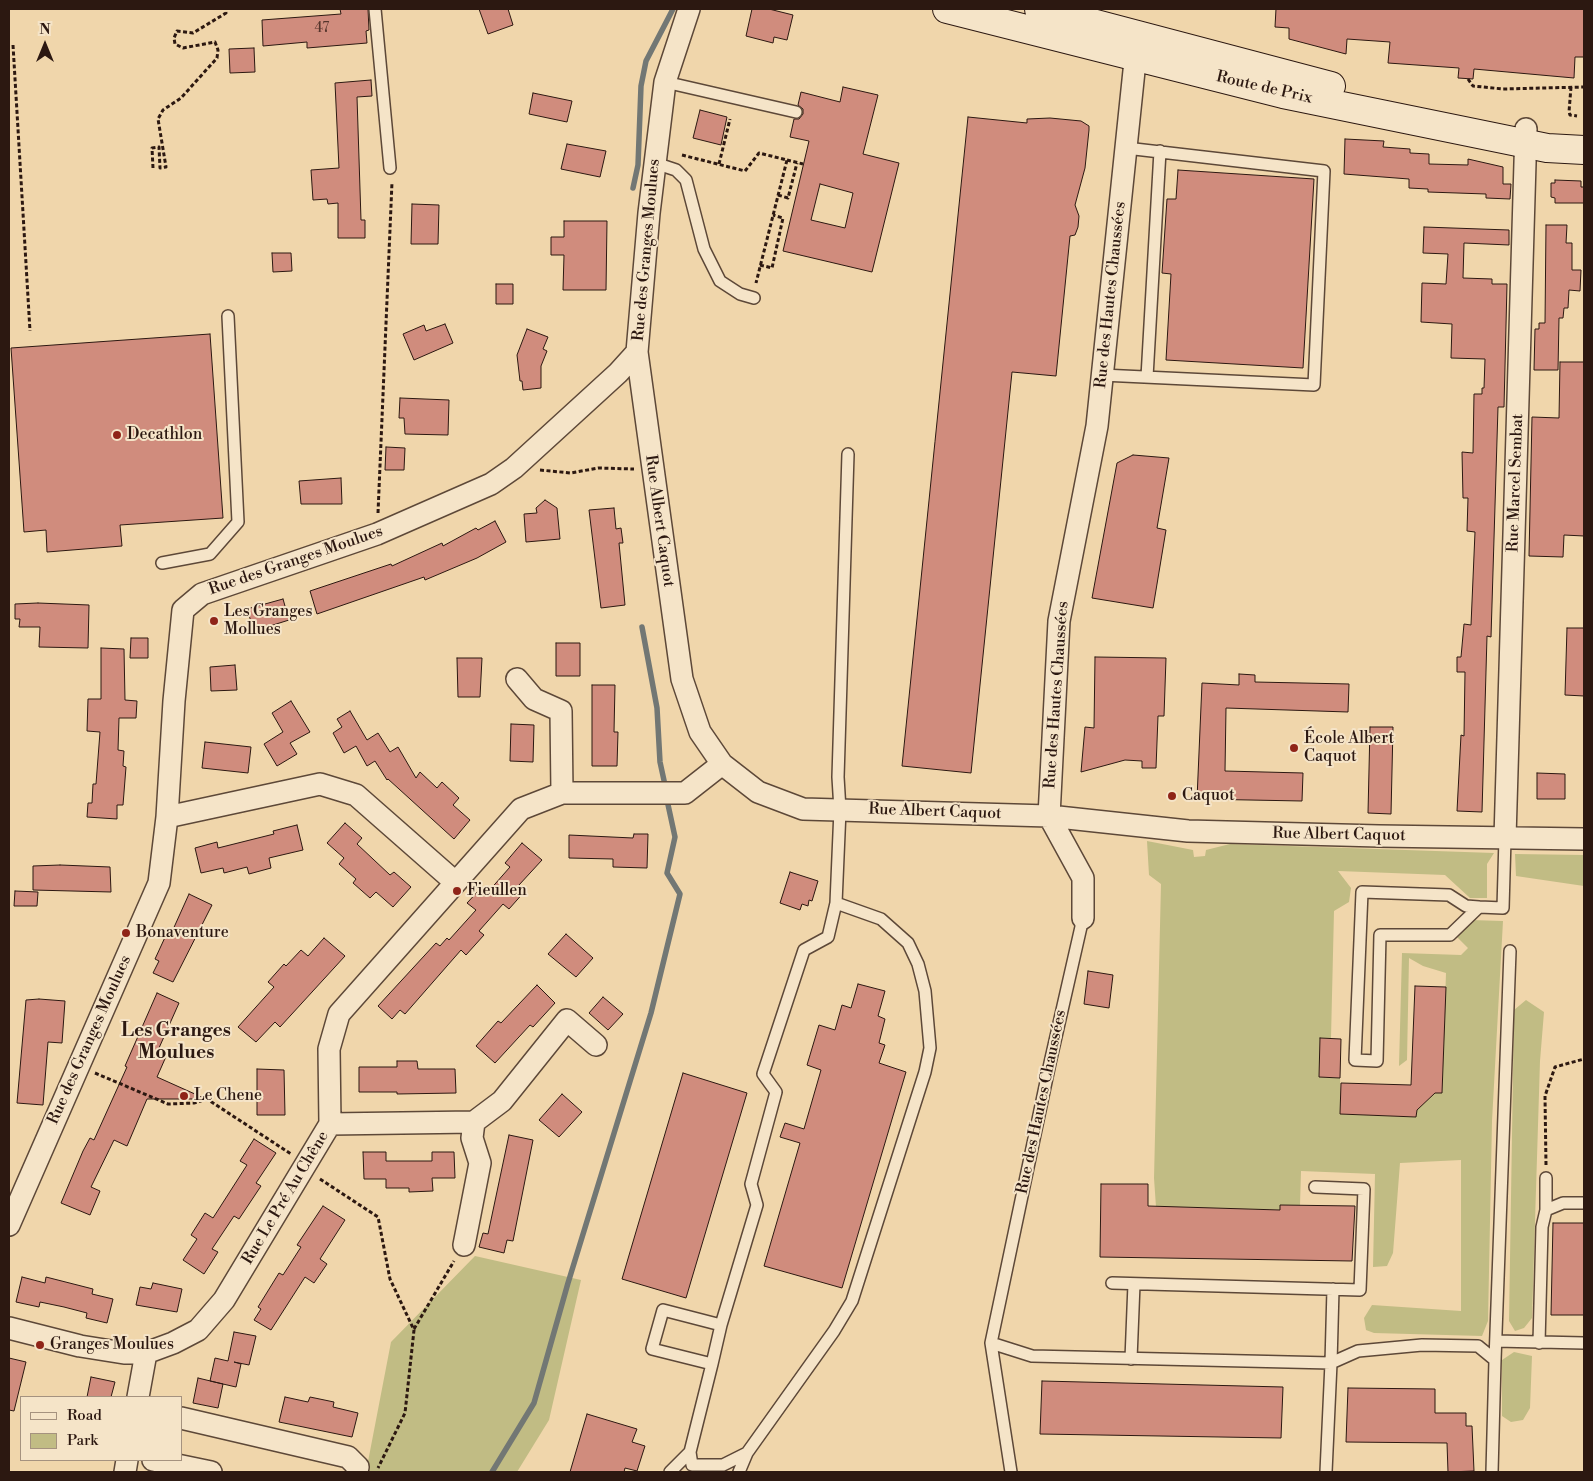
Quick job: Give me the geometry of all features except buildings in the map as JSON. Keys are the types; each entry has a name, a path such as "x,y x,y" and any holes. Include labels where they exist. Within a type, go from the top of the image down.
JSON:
{"main road":[{"name":"Route de Prix","path":"947,9 1100,29"},
{"name":"Route de Prix","path":"1039,9 1100,29 1137,45 1283,94 1526,136 1556,135 1581,126"},
{"name":"Route de Prix","path":"1526,136 1555,149 1584,150"}],"street":[{"name":"Rue des Granges Moulues","path":"9,1225 159,883 167,818 174,701 183,610 202,594 377,534 492,484 514,468 618,373 637,352 665,82 689,9"},
{"name":"Rue des Granges Moulues","path":"674,50 706,9"},
{"name":"Rue des Hautes Chaussées","path":"1083,918 1083,878 1049,816 1059,621 1097,426 1137,45"},
{"name":"Rue Marcel Sembat","path":"1505,838 1526,136"},
{"name":"Rue Albert Caquot","path":"637,352 682,679 700,732 722,764 758,792 803,809 1049,816 1188,831 1584,839"},
{"path":"517,679 534,699 561,711 562,793"},
{"name":"Rue Le Pré Au Chêne","path":"9,1328 80,1346 124,1353 146,1353 173,1343 198,1330 224,1300 306,1167 330,1124 329,1049 339,1014 521,809 562,793 685,793 722,764"},
{"path":"167,818 320,784 356,795 455,882"},
{"path":"330,1124 474,1122 502,1101 567,1020 596,1045"},
{"path":"464,1245 480,1163 472,1138 474,1122"},
{"path":"138,1396 146,1353"},
{"path":"182,1418 348,1457 358,1467 358,1472"},
{"path":"158,1461 211,1472"}],"lane":[{"path":"376,9 390,168"},
{"path":"665,82 796,112"},
{"path":"1102,375 1314,385 1324,171 1126,148"},
{"path":"1147,377 1160,152"},
{"path":"656,156 676,170 686,180 704,249 720,281 740,294 754,298"},
{"path":"162,563 210,554 238,522 228,316"},
{"path":"747,1453 723,1465 705,1467 692,1465 690,1452 720,1325 757,1205 751,1184 776,1092 764,1074 804,950 828,937 836,903 840,810 838,777 848,454"},
{"path":"1479,907 1450,935 1380,935 1377,1060 1354,1060 1362,892 1449,895 1466,906 1503,908 1505,838"},
{"path":"739,1472 747,1453 834,1331 852,1301 926,1072 930,1048 926,991 918,964 908,943 881,918 836,903"},
{"name":"Rue des Hautes Chaussées","path":"991,1344 1050,1063 1083,918"},
{"path":"1492,1472 1510,951"},
{"path":"1540,1342 1542,1227 1546,1210 1546,1178"},
{"path":"1112,1283 1360,1290 1364,1190 1315,1187"},
{"path":"1546,1210 1563,1203 1584,1203"},
{"path":"1131,1359 1134,1284"},
{"path":"1326,1472 1333,1289"},
{"path":"712,1364 652,1349 663,1310 720,1325"},
{"path":"1496,1341 1584,1344"},
{"path":"1011,1472 991,1344 1032,1356 1331,1363 1358,1351 1422,1345 1478,1346 1495,1360"},
{"path":"670,1472 690,1452"}],"path":[{"path":"153,168 152,148 159,147 160,168 166,167 158,119 163,110 181,98 217,58 218,50 215,42 183,48 175,44 174,38 177,31 193,33 226,13 225,9"},
{"path":"13,45 30,331"},
{"path":"1468,79 1473,86 1502,89 1584,87"},
{"path":"1572,87 1569,112 1581,126"},
{"path":"719,164 730,119"},
{"path":"656,156 719,164 745,171 759,153 803,164"},
{"path":"754,298 760,265 787,160"},
{"path":"778,195 788,198 797,162"},
{"path":"377,534 390,243 392,179 390,168"},
{"path":"760,265 772,268 783,218 773,216"},
{"path":"514,468 571,473 598,468 652,470"},
{"path":"1546,1178 1545,1096 1555,1068 1584,1060"},
{"path":"79,1066 168,1104 194,1103 206,1100 378,1217 390,1279 414,1330"},
{"path":"376,1472 405,1414 414,1330 464,1245"}],"green space":[{"path":"1147,841 1193,850 1194,857 1205,856 1206,850 1230,844 1494,853 1487,864 1487,898 1470,898 1445,875 1338,871 1351,888 1349,902 1334,911 1331,1038 1320,1038 1319,1077 1340,1078 1341,1114 1416,1117 1417,1104 1430,1093 1442,1093 1446,973 1423,966 1409,958 1407,1060 1399,1066 1402,953 1461,955 1468,948 1455,935 1470,920 1503,921 1492,1121 1488,1321 1482,1336 1374,1333 1366,1330 1364,1318 1372,1305 1461,1311 1461,1160 1400,1163 1393,1253 1387,1266 1373,1267 1375,1174 1301,1171 1300,1205 1280,1205 1280,1210 1156,1207 1154,1178 1161,884 1149,875"},
{"path":"1515,854 1584,855 1584,886 1516,876"},
{"path":"1526,1000 1544,1012 1540,1061 1532,1318 1524,1328 1515,1331 1509,1321 1514,1010"},
{"path":"475,1256 581,1280 549,1420 517,1472 366,1472 391,1342"},
{"path":"1514,1352 1532,1356 1530,1408 1523,1420 1511,1422 1502,1416 1502,1360"}],"waterway":[{"path":"633,188 638,165 641,86 646,61 673,9"},
{"path":"642,627 657,708 660,762 665,785"},
{"path":"492,1472 534,1403 568,1283 651,1013 680,894 667,873 675,837 667,800"}],"place":[{"name":"Decathlon","path":"117,435"},
{"name":"Les Granges Mollues","path":"214,621"},
{"name":"École Albert Caquot","path":"1294,748"},
{"name":"Caquot","path":"1172,796"},
{"name":"Fieullen","path":"457,891"},
{"name":"Bonaventure","path":"126,933"},
{"name":"Le Chene","path":"184,1096"},
{"name":"Granges Moulues","path":"40,1345"}],"district":[{"name":"Les Granges Moulues","path":"176,1042"}]}
